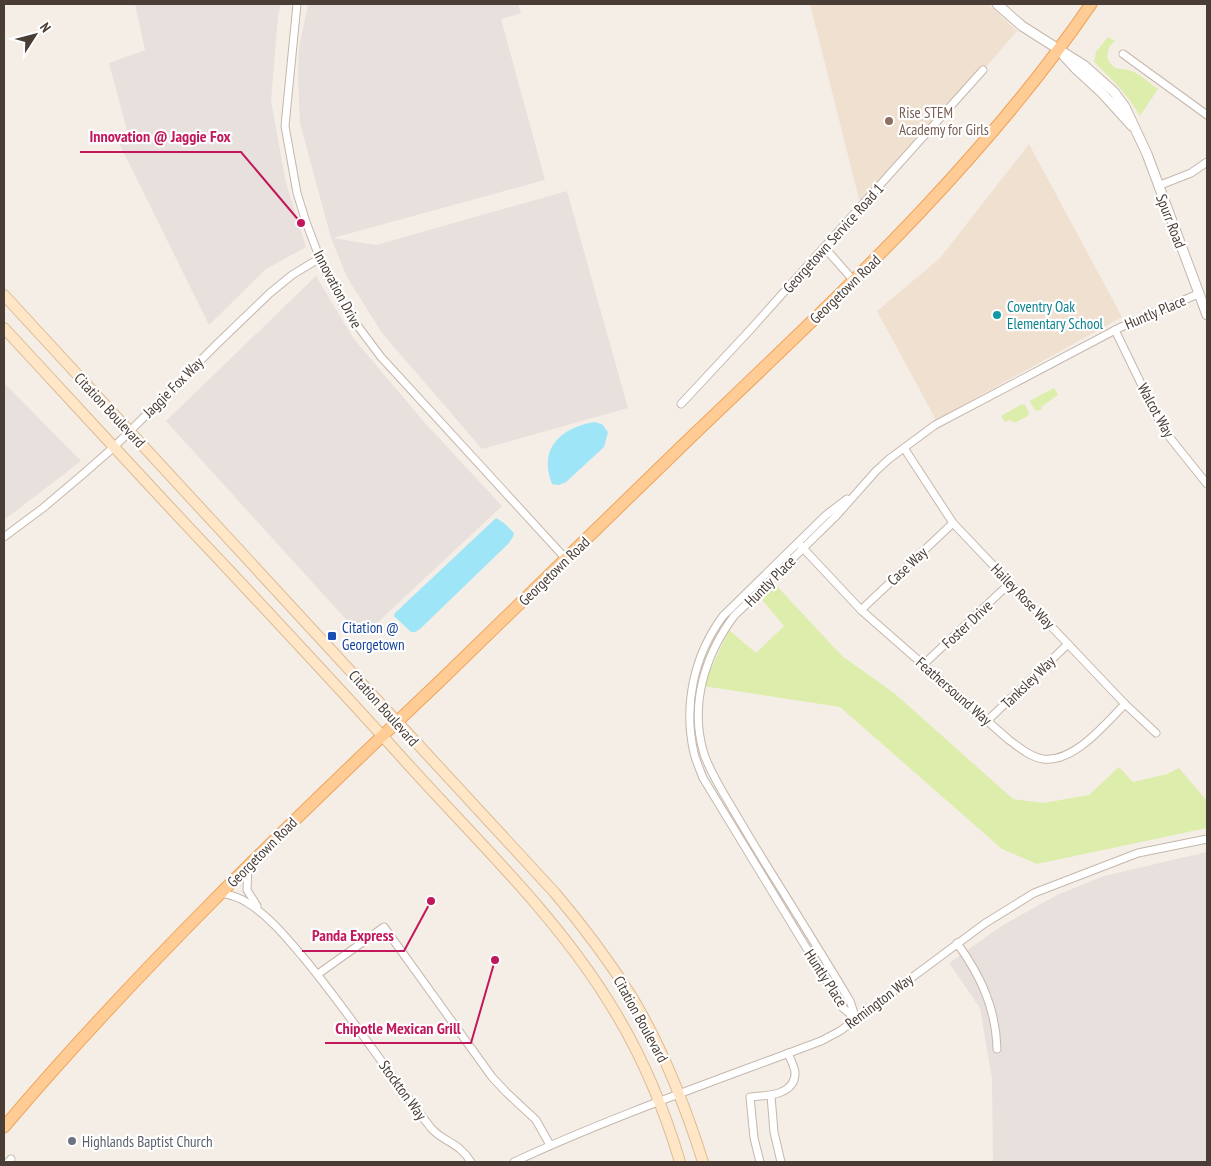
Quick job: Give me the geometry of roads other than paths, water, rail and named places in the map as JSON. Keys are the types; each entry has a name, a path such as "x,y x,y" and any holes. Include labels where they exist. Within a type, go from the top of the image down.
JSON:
{"main road":[{"name":"Georgetown Road","path":"4,1127 31,1094 145,970 248,865 854,281 961,170 1020,100 1059,50 1091,4"},
{"name":"Citation Boulevard","path":"4,295 580,922 631,996 656,1042 679,1093 703,1162"},
{"name":"Citation Boulevard","path":"4,328 305,650 546,916 570,945 608,1000 637,1054 660,1102 680,1162"}],"street":[{"name":"Innovation Drive","path":"297,4 285,126 297,192 320,258 348,312 381,357 566,560"},
{"name":"Spurr Road","path":"997,4 1022,26 1059,50 1134,128 1147,154 1207,315"},
{"path":"1123,54 1207,114"},
{"name":"Georgetown Service Road 1","path":"681,404 983,70"},
{"path":"1158,186 1191,173 1207,162"},
{"path":"824,247 854,281"},
{"name":"Jaggie Fox Way","path":"4,536 61,494 114,447 129,430 270,293 292,275 320,258"},
{"name":"Huntly Place","path":"856,1019 843,1008 703,778 694,754 690,732 691,690 702,652 714,629 736,603 801,545 826,515 859,489 882,465 935,425 1115,330 1198,294"},
{"name":"Walcot Way","path":"1115,330 1163,429 1207,484"},
{"name":"Hailey Rose Way","path":"904,448 953,523 1125,704 1156,733"},
{"name":"Case Way","path":"861,610 953,523"},
{"name":"Feathersound Way","path":"801,545 861,610 1009,740 1028,753 1042,759 1060,758 1075,752 1125,704"},
{"name":"Foster Drive","path":"924,664 1010,583"},
{"name":"Tanksley Way","path":"988,720 1068,644"},
{"name":"Remington Way","path":"514,1162 550,1145 679,1093 820,1041 840,1031 957,943 1034,893 1138,853 1207,839"},
{"name":"Stockton Way","path":"248,865 247,890 266,918"},
{"name":"Stockton Way","path":"222,893 236,896 247,902 289,940 318,974 433,1130 464,1152 470,1162"},
{"path":"318,974 384,927 492,1077 536,1120 550,1145"},
{"path":"957,943 972,964 992,1008 997,1049"},
{"path":"760,1162 754,1138 750,1097 771,1096 786,1090 793,1083 795,1072 788,1053"},
{"path":"771,1096 774,1132 781,1162"}],"water":[{"path":"594,422 602,424 608,432 604,447 566,482 559,485 552,484 548,472 548,460 555,442 571,429"},
{"path":"496,518 514,533 508,544 420,629 411,632 394,616 395,613"}],"place":[{"name":"Rise STEM Academy for Girls","path":"889,121"},
{"name":"Innovation @ Jaggie Fox","path":"301,223"},
{"name":"Coventry Oak Elementary School","path":"997,315"},
{"name":"Citation @ Georgetown","path":"332,636"},
{"name":"Panda Express","path":"431,901"},
{"name":"Chipotle Mexican Grill","path":"495,960"},
{"name":"Highlands Baptist Church","path":"72,1141"}]}
